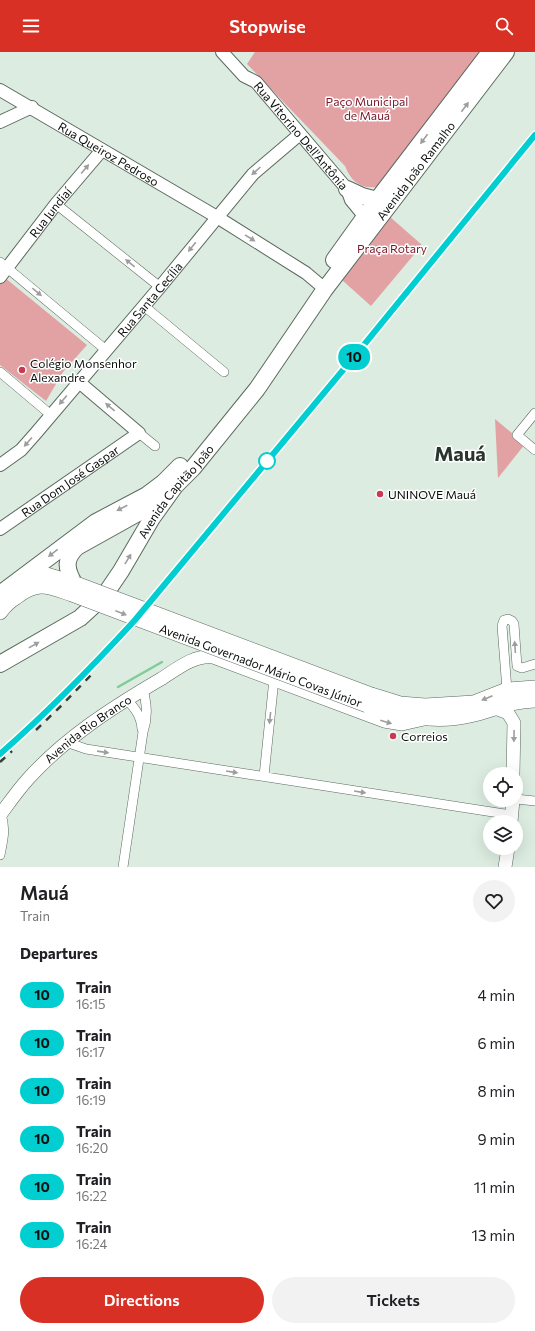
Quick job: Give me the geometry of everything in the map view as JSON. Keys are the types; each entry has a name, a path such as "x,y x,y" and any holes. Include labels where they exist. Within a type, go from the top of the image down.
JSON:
{"highway":[{"name":"Avenida João Ramalho","path":"321,286 344,263 369,222 377,200 490,52"},
{"name":"Avenida João Ramalho","path":"321,286 369,222 506,52"},
{"path":"347,190 377,200"},
{"name":"Avenida Capitão João","path":"0,664 80,618 101,600 121,571 152,518 175,486 193,468 257,389 321,286"},
{"name":"Avenida Capitão João","path":"0,594 96,522 147,495 174,473 245,390 321,286"},
{"path":"74,587 67,568 68,559 72,552 77,547 138,513 175,486"}],"main road":[{"name":"Avenida Governador Mário Covas Júnior","path":"25,575 43,574 369,700 425,706 474,703 507,690 535,688"},
{"name":"Avenida Governador Mário Covas Júnior","path":"0,612 5,605 24,590 31,587 74,587"},
{"name":"Avenida Rio Branco","path":"0,814 28,779 66,742 96,719 126,699 191,660 198,657 213,657 274,679"},
{"path":"274,679 393,724 402,724 432,718"},
{"name":"Avenida Governador Mário Covas Júnior","path":"369,700 383,711 406,716 432,718 469,716 514,702 535,700"},
{"path":"495,708 508,713 514,723 513,767"},
{"path":"505,867 507,855"}],"street":[{"name":"Rua Vitorino Dell'Antônia","path":"222,52 244,76 256,82 347,190 351,200 369,222"},
{"name":"Rua Queiroz Pedroso","path":"0,90 32,107 217,217 306,273 321,286"},
{"path":"0,122 32,107"},
{"name":"Rua Santa Cecília","path":"0,465 21,450 160,287 253,174 300,134"},
{"name":"Rua Jundiaí","path":"2,269 102,150"},
{"path":"56,204 160,287"},
{"path":"2,269 106,350"},
{"path":"144,306 224,372"},
{"path":"0,372 51,415"},
{"path":"79,382 155,446"},
{"path":"535,413 517,435 535,450"},
{"name":"Rua Dom José Gaspar","path":"0,529 139,433"},
{"path":"507,690 502,626 504,620 508,619 514,624 517,666 522,668 535,664"},
{"path":"264,776 274,679"},
{"path":"123,867 139,757 146,721 147,709 143,689"},
{"path":"126,699 133,705 140,716 143,732"},
{"path":"66,742 86,749 264,776 489,815"},
{"path":"523,800 535,801"},
{"path":"0,814 4,823 4,835 0,855"}],"green space":[{"name":"Paço Municipal de Mauá","path":"255,52 481,52 376,187 365,187 353,180 345,166 247,64"},
{"name":"Praça Rotary","path":"389,216 422,245 371,306 342,280"},
{"path":"4,277 87,345 63,372 46,401 0,365 0,282"},
{"path":"495,419 525,444 498,478"}],"waterway":[{"path":"118,687 162,662"}],"railway":[{"path":"0,754 69,689 135,620 363,346 535,135"},
{"path":"36,730 91,675"},
{"path":"0,762 12,751"}],"train":[{"name":"10","path":"0,754 25,732 96,663 135,620 363,346 535,135"}],"place":[{"name":"Colégio Monsenhor Alexandre","path":"22,370"},
{"name":"UNINOVE Mauá","path":"380,494"},
{"name":"Correios","path":"393,736"}],"district":[{"name":"Mauá","path":"460,453"}]}
